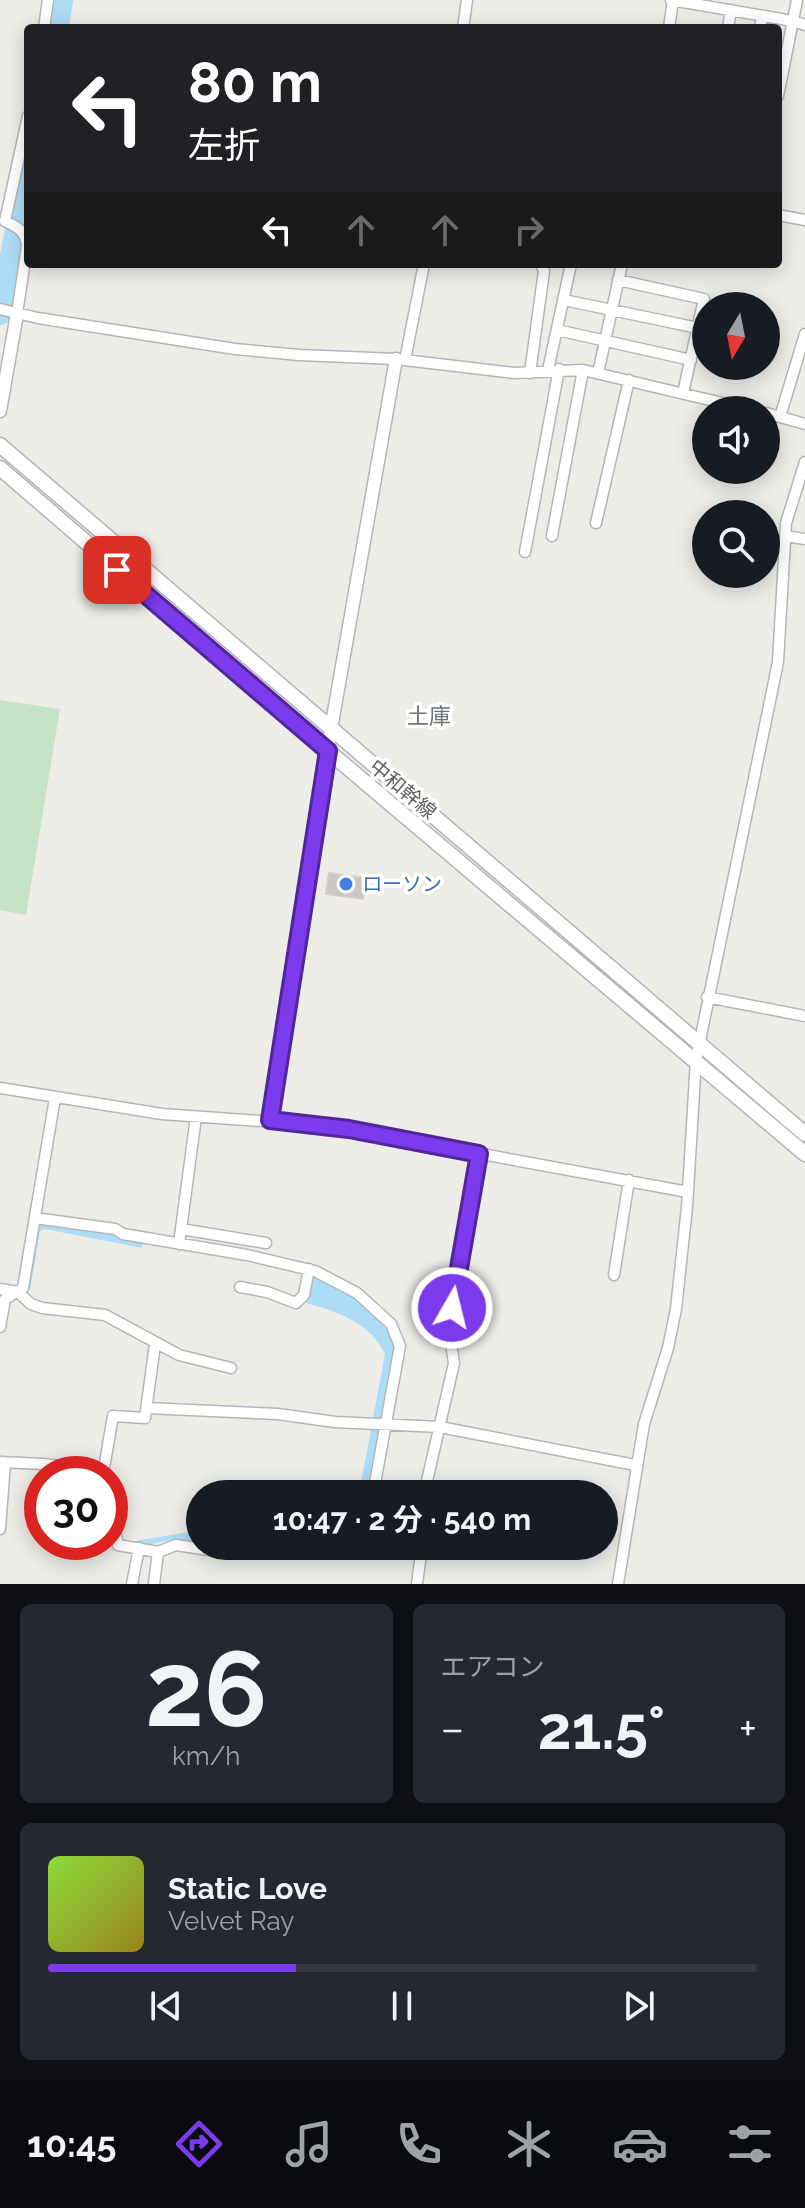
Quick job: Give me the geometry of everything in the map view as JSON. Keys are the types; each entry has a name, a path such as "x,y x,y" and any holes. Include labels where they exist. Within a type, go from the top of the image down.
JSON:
{"main road":[{"name":"中和幹線","path":"0,445 805,1134"},
{"name":"中和幹線","path":"0,468 328,751 805,1154"}],"street":[{"path":"45,24 48,0"},
{"path":"464,24 467,0"},
{"path":"669,24 672,0 730,7 805,25"},
{"path":"782,76 797,0"},
{"path":"761,24 762,16"},
{"path":"22,229 5,221 24,134"},
{"path":"782,216 805,220"},
{"path":"0,411 24,266"},
{"path":"270,1120 331,729 400,359 423,268"},
{"path":"530,373 543,268"},
{"path":"525,552 554,370 557,330 570,268"},
{"path":"598,373 621,268"},
{"path":"618,280 692,296"},
{"path":"564,300 692,327"},
{"path":"0,309 235,349 400,359 514,373 583,370 695,396"},
{"path":"557,330 691,360"},
{"path":"805,334 780,417 805,424"},
{"path":"683,393 692,355"},
{"path":"552,536 583,370"},
{"path":"596,523 629,380"},
{"path":"618,1584 635,1465 647,1410 674,1325 688,1192 696,1060 778,662 785,536 789,510 805,462"},
{"path":"785,536 805,539"},
{"path":"707,997 805,1016"},
{"path":"0,1088 129,1110 270,1120 356,1130 688,1192"},
{"path":"0,1327 5,1299 23,1288 55,1098"},
{"path":"179,1244 196,1117"},
{"path":"427,1480 454,1363 449,1331 454,1285 479,1154"},
{"path":"614,1275 629,1180"},
{"path":"35,1218 115,1229 123,1234 309,1269 351,1288 391,1324 400,1346 376,1480"},
{"path":"181,1229 266,1243"},
{"path":"240,1287 267,1292 296,1303 304,1295 309,1269"},
{"path":"0,1289 18,1292 31,1304 42,1308 105,1315 155,1344 197,1361 231,1368"},
{"path":"106,1456 113,1416 145,1418 155,1344"},
{"path":"147,1408 278,1414 335,1422 440,1427 635,1465"},
{"path":"0,1529 3,1462 24,1463"},
{"path":"128,1546 158,1552 176,1545 186,1546"},
{"path":"132,1584 139,1548"},
{"path":"154,1584 158,1552"},
{"path":"417,1584 420,1560"}],"green space":[{"path":"0,700 60,709 26,915 0,910"}],"water":[{"path":"47,1222 112,1232 144,1242 142,1248 45,1229 40,1231 30,1290 28,1285 38,1224"},
{"path":"313,1277 351,1291 359,1303 385,1322 395,1343 370,1480 362,1480 385,1354 362,1326 340,1314 306,1303"},
{"path":"186,1532 186,1541 134,1544 135,1541"}],"building":[{"path":"329,873 366,878 363,899 326,894"}],"waterway":[{"path":"59,24 62,0"},
{"path":"0,314 24,186"}],"place":[{"name":"ローソン","path":"346,884"}],"district":[{"name":"土庫","path":"429,716"}],"route":[{"path":"117,570 328,751 270,1120 349,1129 479,1154 452,1308"}]}
